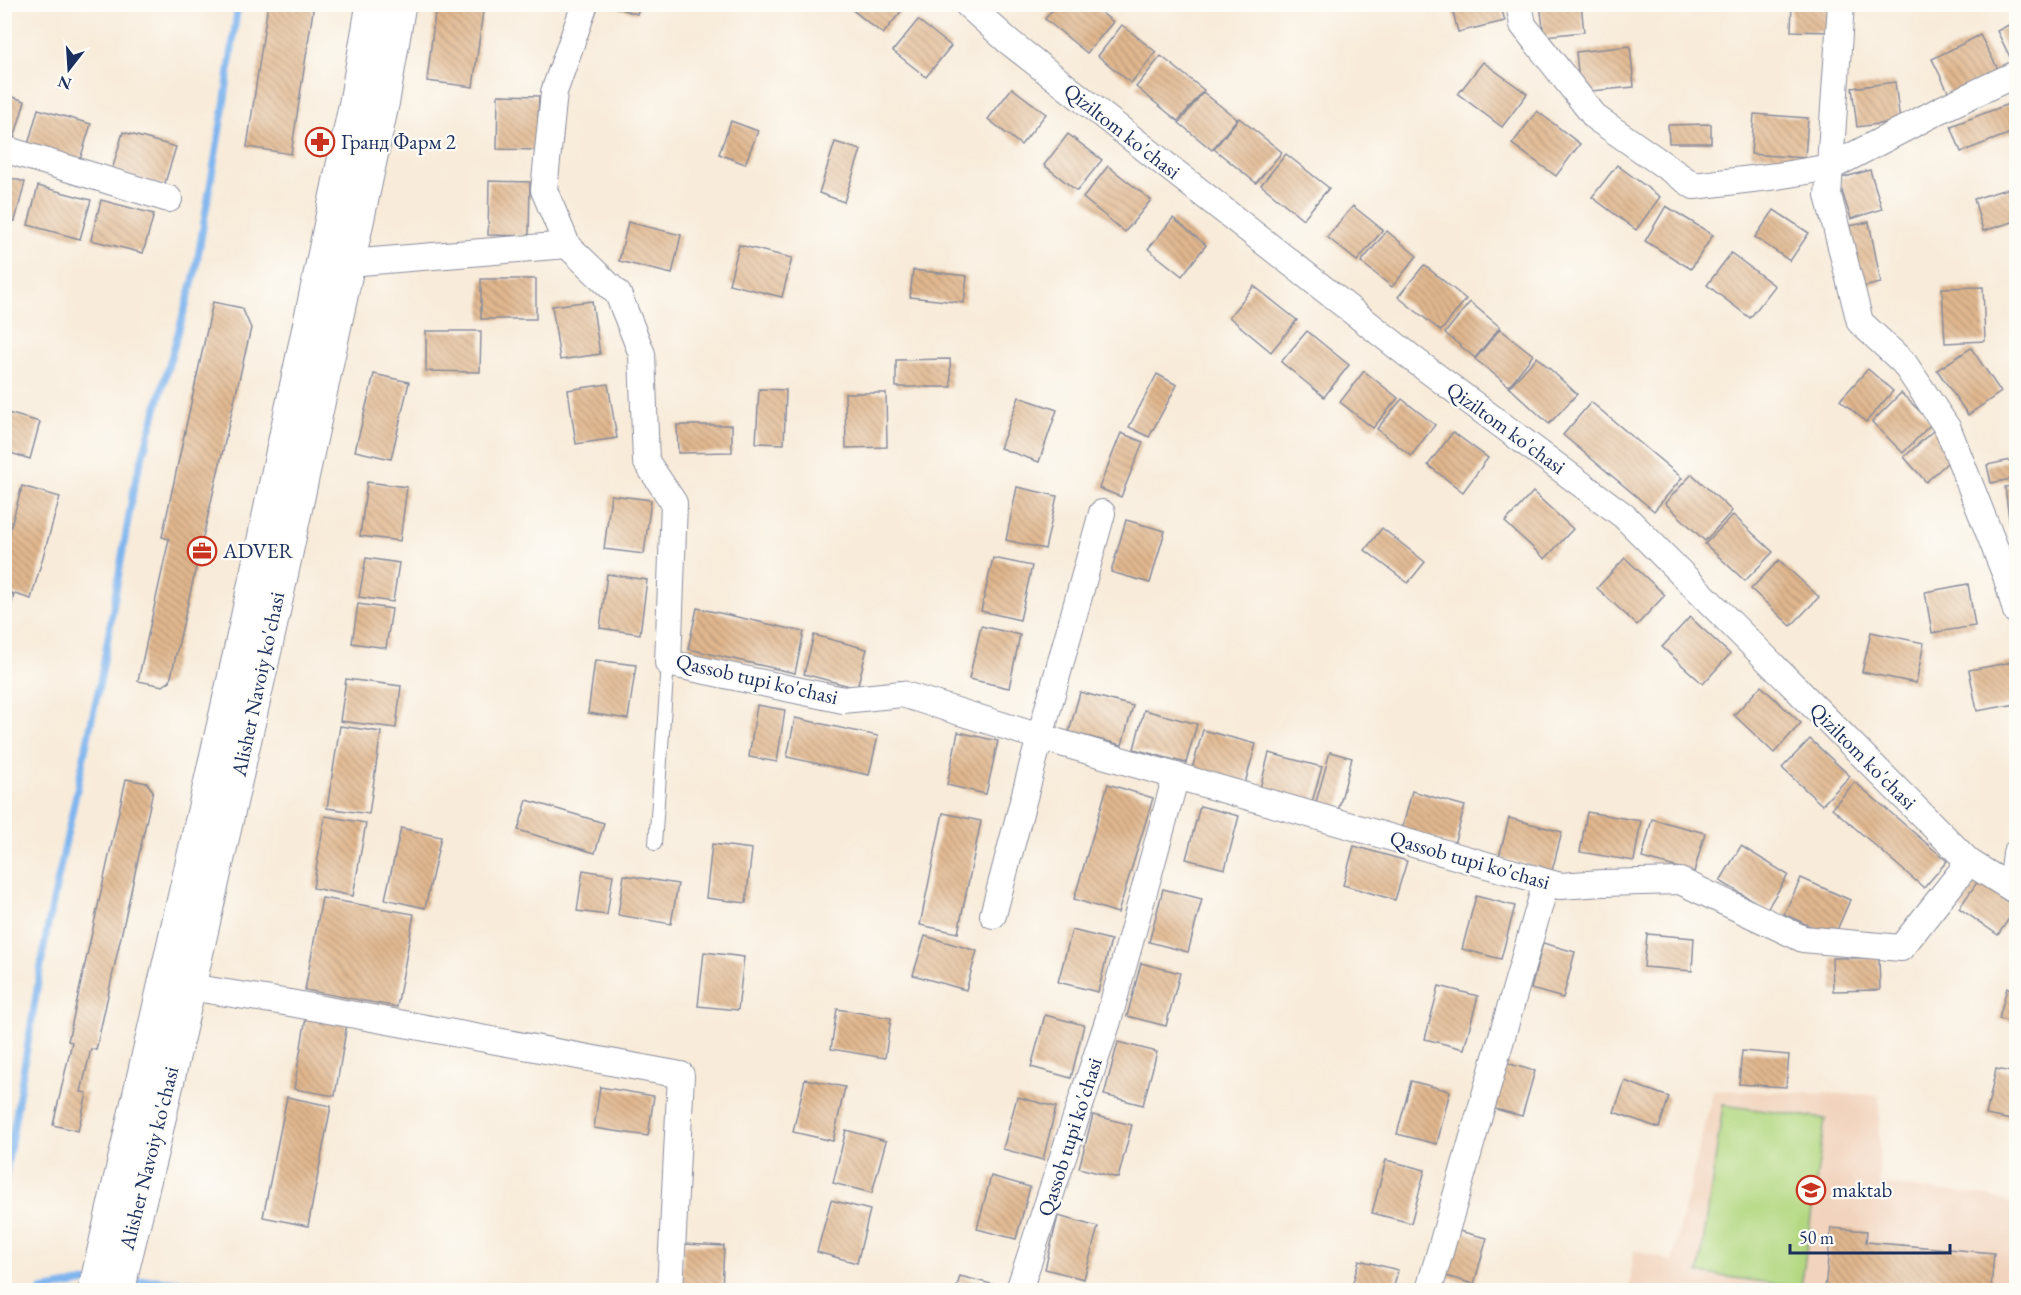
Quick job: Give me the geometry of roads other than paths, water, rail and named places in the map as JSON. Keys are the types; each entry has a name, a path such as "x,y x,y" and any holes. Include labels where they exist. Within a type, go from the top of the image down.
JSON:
{"main road":[{"name":"Alisher Navoiy ko'chasi","path":"336,262 356,102 373,4"},
{"name":"Alisher Navoiy ko'chasi","path":"109,1279 154,1141 177,985 240,762 296,450 336,262 382,100 399,4"}],"street":[{"name":"Qassob tupi ko'chasi","path":"585,4 554,92 544,190 567,245 618,294 642,354 646,461 674,503 668,663 843,700 903,694 1546,883 1560,886 1680,881 1803,939 1901,948 1969,862"},
{"name":"Qiziltom ko'chasi","path":"966,4 1008,42 1416,362 1624,516 1969,862 2014,889 2016,853"},
{"path":"1519,4 1523,25 1596,118 1694,186 1831,167 1944,108 2016,74"},
{"path":"1841,4 1828,195 1860,322 1904,363 1948,429 2006,576 2016,610"},
{"path":"4,150 169,199"},
{"path":"336,262 567,245"},
{"path":"993,915 1102,513"},
{"name":"Qassob tupi ko'chasi","path":"1019,1290 1108,1021 1176,776"},
{"path":"1429,1290 1546,883"},
{"path":"177,985 290,1003 681,1075 670,1290"}],"lane":[{"path":"655,844 668,663"}],"waterway":[{"path":"4,1185 47,930 102,672 134,486 195,274 225,99 238,4"},
{"path":"130,1281 156,1280 277,1290"},
{"path":"41,1290 86,1282"}],"place":[{"name":"Гранд Фарм 2","path":"320,142"},
{"name":"ADVER","path":"202,551"},
{"name":"maktab","path":"1811,1190"}]}
